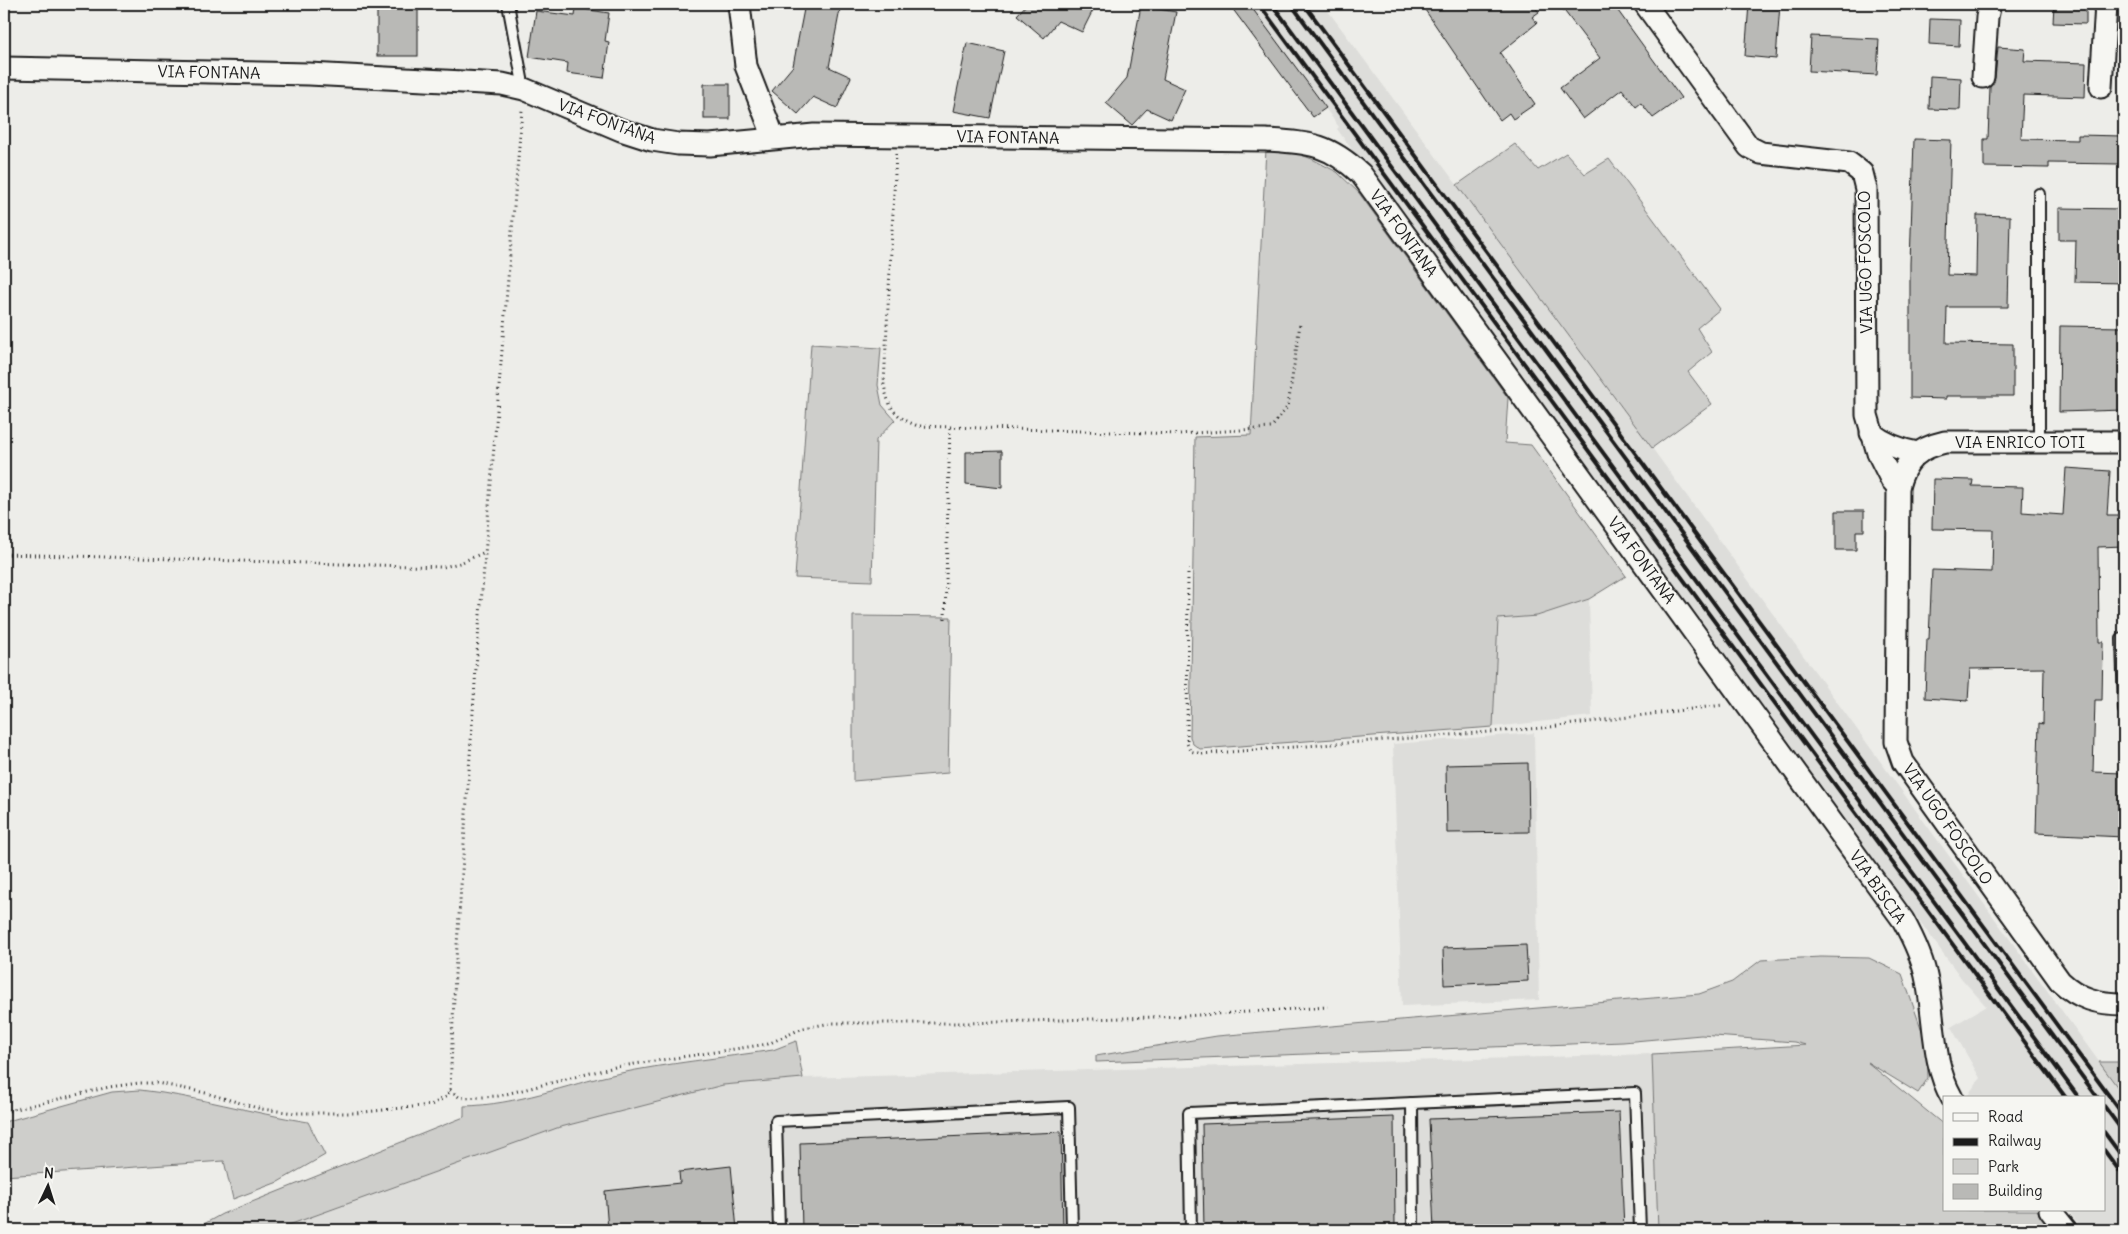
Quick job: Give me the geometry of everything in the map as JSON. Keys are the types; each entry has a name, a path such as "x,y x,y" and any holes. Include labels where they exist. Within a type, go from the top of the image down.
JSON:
{"street":[{"path":"739,4 746,66 774,138"},
{"name":"VIA UGO FOSCOLO","path":"1644,4 1749,147 1761,153 1849,163 1862,173 1866,189 1866,404 1871,433 1891,479 1898,486"},
{"path":"1983,77 1987,17 1990,4"},
{"path":"2101,87 2106,4"},
{"name":"VIA FONTANA","path":"4,68 309,74 502,84 524,89 621,130 652,140 678,144 710,145 814,135 1266,140 1301,142 1321,147 1343,158 1361,174 1746,702"},
{"path":"1871,433 1895,447 1918,453"},
{"name":"VIA ENRICO TOTI","path":"1918,453 1931,445 1945,442 2124,442"},
{"name":"VIA UGO FOSCOLO","path":"1918,453 1902,472 1898,486 1896,742 1899,753 1924,793 2060,981 2071,991 2087,1000 2108,1004 2124,1004"},
{"name":"VIA BISCIA","path":"1746,702 1903,920 1914,939 1927,981 1941,1072 1951,1096"},
{"path":"2052,1212 2066,1230"}],"lane":[{"path":"508,4 524,89"},
{"path":"2039,194 2039,442"},
{"path":"2122,639 2124,710"},
{"path":"1191,1230 1189,1113 1635,1092 1640,1230"},
{"path":"1412,1103 1414,1230"},
{"path":"779,1230 776,1121 1069,1108 1072,1230"}],"path":[{"path":"4,1112 109,1087 139,1083 157,1083 206,1093 261,1109 294,1113 355,1113 431,1105 446,1097 450,1090 455,974 485,552 524,89"},
{"path":"897,136 884,384 886,399 893,410 904,420 918,426 1179,434 1271,428 1288,406 1300,324"},
{"path":"945,620 950,427"},
{"path":"4,554 443,567 460,563 485,552"},
{"path":"1188,569 1186,743 1190,751 1202,754 1542,728 1746,702"},
{"path":"450,1090 459,1097 466,1098 498,1096 615,1067 768,1044 803,1028 832,1023 968,1023 1165,1017 1328,1007"}],"shaded area":[{"path":"1249,4 1323,4 1652,448 2124,1096 2124,1230 2083,1230 2070,1212 2106,1212 2106,1096 1969,1096 1980,1078 1951,1027 1986,1006 1962,979 1386,197 1337,129 1339,127"},
{"path":"1589,599 1592,716 1493,727 1498,619 1537,616"},
{"path":"1534,733 1539,1000 1402,1006 1393,744"},
{"path":"1652,1054 1658,1230 279,1230 557,1128 723,1085 803,1078"}],"green space":[{"path":"1515,144 1538,170 1566,153 1585,174 1609,159 1720,309 1697,328 1712,352 1688,372 1712,404 1652,448 1457,185"},
{"path":"1266,149 1286,149 1312,159 1337,172 1359,193 1508,398 1505,443 1531,445 1626,576 1589,599 1537,616 1498,619 1493,727 1200,749 1193,744 1190,737 1195,437 1251,435"},
{"path":"811,344 881,348 878,385 882,405 895,420 876,440 872,581 795,578"},
{"path":"853,616 951,617 948,773 853,781"},
{"path":"1821,957 1869,958 1902,974 1927,1045 1928,1078 1918,1093 1867,1062 1943,1124 1943,1212 2038,1212 2052,1230 1658,1230 1652,1054 1806,1045 1794,1042 1701,1035 1623,1042 1096,1062 1096,1056 1217,1036 1699,994 1732,982 1761,960"},
{"path":"796,1041 803,1078 723,1085 557,1128 279,1230 193,1230 222,1214 464,1117 464,1106 484,1105 522,1098 635,1070 773,1050"},
{"path":"2099,1062 2124,1062 2124,1096"},
{"path":"140,1090 182,1096 308,1122 325,1155 278,1182 233,1199 224,1161 4,1176 4,1122 112,1092"}],"building":[{"path":"805,4 841,4 829,67 851,77 837,108 813,97 798,114 772,91 793,66"},
{"path":"1027,4 1096,4 1082,32 1058,21 1044,38 1017,15"},
{"path":"1229,4 1249,4 1326,108 1313,117"},
{"path":"1421,4 1532,4 1539,12 1532,17 1537,23 1500,53 1535,104 1513,119 1509,113 1500,120"},
{"path":"1559,4 1613,4 1681,98 1653,118 1641,103 1636,107 1622,89 1583,119 1560,88 1600,58"},
{"path":"1749,4 1780,4 1776,59 1745,56"},
{"path":"2054,4 2086,4 2086,24 2053,23"},
{"path":"1141,6 1176,12 1163,79 1185,89 1171,120 1147,109 1132,125 1106,103 1127,78"},
{"path":"377,8 418,8 418,56 377,56"},
{"path":"576,8 609,13 605,41 609,42 604,78 567,73 568,63 529,57 536,11 575,16"},
{"path":"1930,19 1960,20 1959,46 1929,44"},
{"path":"1811,36 1879,39 1877,75 1809,71"},
{"path":"967,43 1004,51 990,118 953,111"},
{"path":"1998,47 2025,49 2024,61 2086,63 2085,97 2023,95 2021,139 2078,140 2078,135 2122,136 2121,164 2049,163 2049,168 1984,167 1984,139 1988,139 1990,87 1995,78"},
{"path":"1930,76 1961,78 1960,110 1929,109"},
{"path":"704,84 730,84 730,119 704,119"},
{"path":"1914,139 1951,140 1947,275 1976,276 1977,215 2010,216 2008,307 1947,307 1946,343 2013,344 2013,396 1946,396 1946,399 1910,398 1910,264"},
{"path":"2059,208 2124,209 2124,283 2075,282 2076,240 2059,240"},
{"path":"2060,326 2124,327 2124,410 2059,412"},
{"path":"1002,451 1002,488 966,484 966,452"},
{"path":"2066,468 2110,471 2107,515 2124,515 2124,546 2098,547 2099,642 2103,642 2102,700 2095,700 2093,772 2124,773 2124,837 2036,833 2039,723 2043,724 2044,668 1970,669 1968,701 1925,698 1932,570 1992,572 1993,530 1932,529 1933,479 1973,480 1972,486 2023,487 2022,512 2063,515"},
{"path":"1836,511 1864,511 1864,531 1856,531 1856,550 1836,550"},
{"path":"1528,763 1529,832 1447,833 1446,765"},
{"path":"1526,945 1528,981 1444,985 1443,948"},
{"path":"1619,1112 1624,1230 1434,1230 1429,1119"},
{"path":"1394,1117 1395,1230 1204,1230 1202,1124"},
{"path":"1061,1132 1063,1230 802,1230 800,1143"},
{"path":"731,1166 737,1230 608,1230 605,1191 680,1183 679,1172"}],"railway":[{"path":"1259,4 2065,1096"},
{"path":"1272,4 2078,1096"},
{"path":"1291,4 2097,1096"},
{"path":"1304,4 2124,1116"},
{"path":"2106,1109 2124,1133"},
{"path":"2106,1135 2124,1159"},
{"path":"2106,1153 2124,1177"}]}
